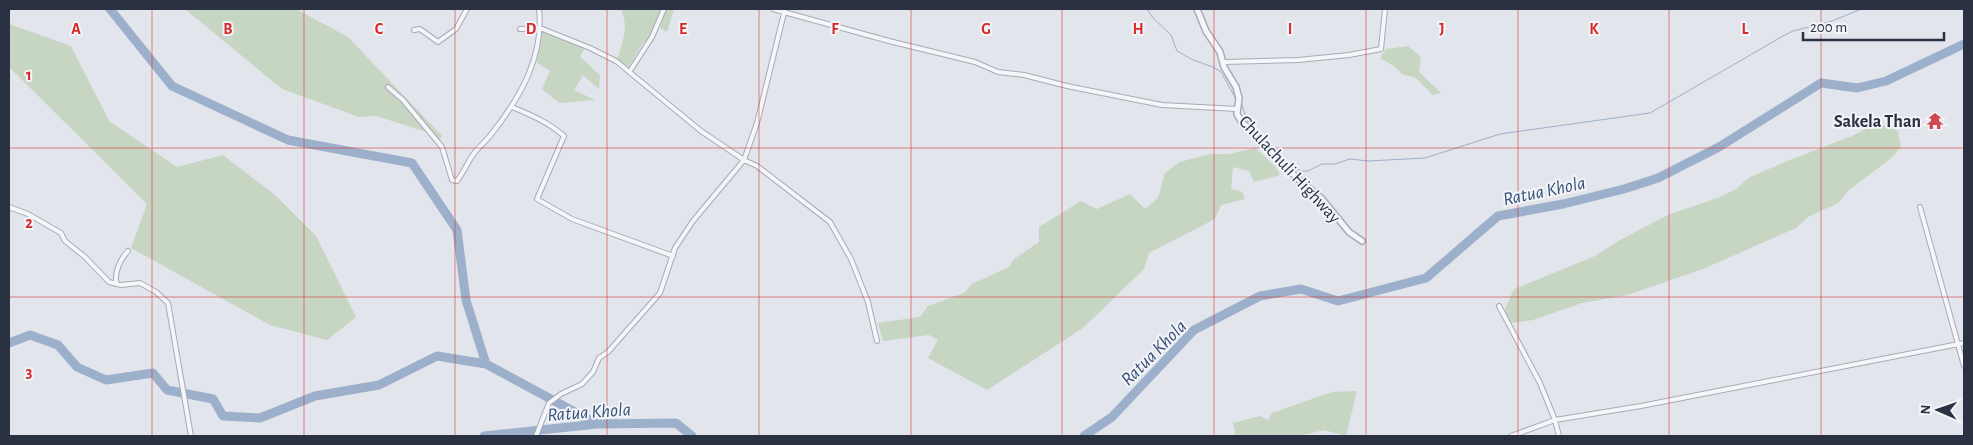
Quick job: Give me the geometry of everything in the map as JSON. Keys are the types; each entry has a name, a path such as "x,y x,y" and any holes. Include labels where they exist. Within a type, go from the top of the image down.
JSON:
{"street":[{"path":"414,30 420,29 438,42 456,28 467,9"},
{"path":"388,87 403,100 442,147 452,180 458,180 474,154 512,107 522,90 537,52 540,28 539,9"},
{"path":"630,71 652,37 664,9"},
{"path":"772,9 975,62 998,72 1024,75 1067,86 1162,105 1236,109"},
{"name":"Chulachuli Highway","path":"1198,9 1206,31 1220,52 1238,93 1237,114 1245,126 1297,178 1322,199 1348,232 1362,242"},
{"path":"1224,62 1298,60 1349,55 1381,49 1385,9"},
{"path":"536,436 549,403 561,394 582,384 593,372 599,358 608,352 660,293 675,248 693,221 744,160 757,123 785,11"},
{"path":"520,29 540,28 590,48 616,61 701,131 744,160 757,166 830,222 851,259 868,302 877,341"},
{"path":"512,107 550,124 564,136 537,199 572,219 673,256"},
{"path":"9,207 28,214 61,233 65,241 85,257 109,282 117,284 134,282 143,284 168,303 192,436"},
{"path":"1920,207 1964,366"},
{"path":"117,284 115,281 116,273 124,255 128,251"},
{"path":"1499,306 1540,383 1555,420 1559,436"},
{"path":"1511,436 1555,420 1641,406 1964,343"}],"green space":[{"path":"185,9 296,9 348,37 442,136 436,143 427,132 376,116 359,117 282,89"},
{"path":"621,9 662,9 650,37 643,43 628,67 617,60 625,29"},
{"path":"665,9 674,9 667,32 660,28"},
{"path":"9,24 71,46 109,121 177,167 223,155 275,195 316,236 356,317 327,340 270,325 131,248 147,204 9,67"},
{"path":"543,30 586,46 580,57 600,75 599,89 583,75 574,90 595,100 559,103 542,89 550,71 537,63"},
{"path":"1408,46 1421,57 1419,72 1441,93 1433,95 1416,78 1402,74 1394,66 1380,58 1386,49"},
{"path":"1884,125 1898,131 1901,147 1890,159 1849,190 1838,203 1808,217 1796,228 1703,269 1627,295 1582,303 1533,320 1512,323 1507,317 1505,309 1514,289 1593,257 1620,240 1668,215 1720,197 1736,189 1750,177 1852,136 1867,128"},
{"path":"1255,148 1275,166 1280,175 1254,182 1249,171 1233,167 1231,189 1242,192 1245,199 1221,205 1215,219 1149,253 1144,269 1083,328 987,390 928,358 938,340 929,335 883,341 878,323 920,317 928,306 964,293 972,284 1009,267 1014,259 1039,242 1039,227 1081,201 1097,209 1130,194 1145,209 1158,198 1165,173 1180,162 1210,154 1229,154"},
{"path":"1357,391 1346,436 1324,430 1299,436 1236,436 1233,423 1260,416 1268,420 1272,413 1332,392"}],"waterway":[{"path":"110,9 172,86 288,140 412,163 457,230 466,300 486,364 597,424"},
{"path":"1147,9 1153,18 1171,35 1177,51 1221,72 1236,99"},
{"path":"1241,102 1247,120 1293,168 1302,171 1308,171 1322,164 1335,164 1350,159 1368,161 1425,158 1500,134 1650,113 1793,31 1832,21 1859,10"},
{"name":"Ratua Khola","path":"1084,436 1112,417 1194,330 1260,296 1301,289 1338,301 1426,278 1498,216 1563,204 1624,189 1658,178 1719,147 1821,83 1857,88 1886,81 1964,44"},
{"path":"9,343 30,335 58,345 77,367 106,380 153,373 167,390 213,399 223,416 260,418 315,396 379,385 437,356 486,364"},
{"name":"Ratua Khola","path":"484,436 597,424 676,423 692,436"}],"place":[{"name":"Sakela Than","path":"1935,121"}]}
